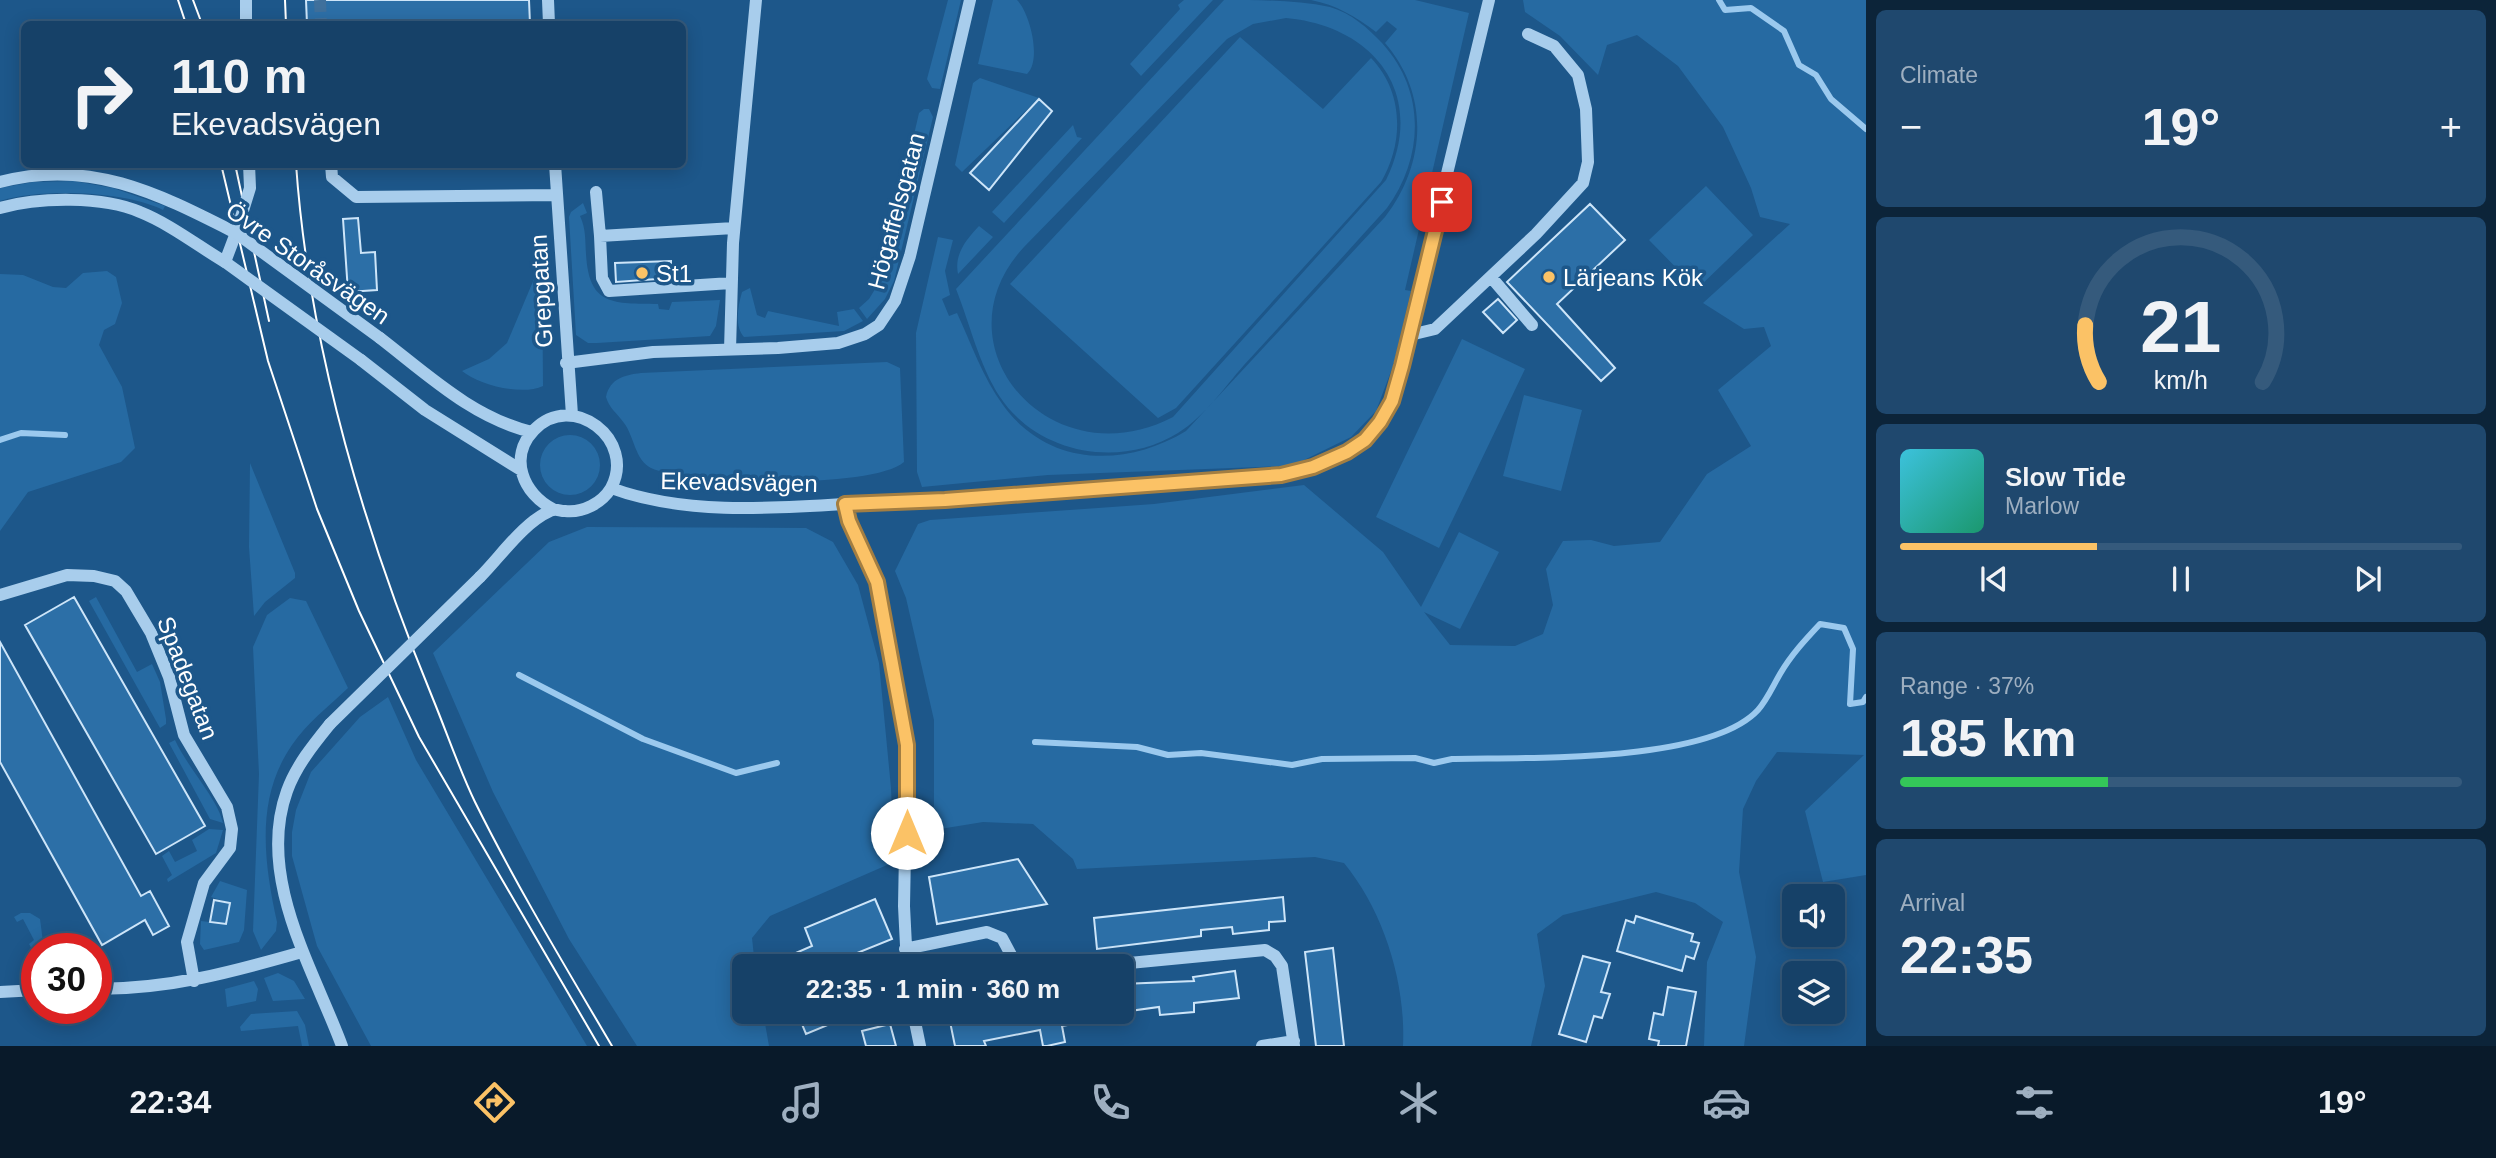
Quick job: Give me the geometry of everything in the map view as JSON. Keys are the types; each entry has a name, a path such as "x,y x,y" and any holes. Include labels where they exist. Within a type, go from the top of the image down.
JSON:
{"street":[{"path":"548,0 549,21"},
{"path":"730,350 734,228 756,0"},
{"name":"Högaffelsgatan","path":"566,363 653,352 838,343 866,334 889,313 910,256 970,0"},
{"name":"Ekevadsvägen","path":"611,488 646,501 690,506 845,504 1211,482 1281,475 1313,467 1347,452 1365,440 1392,401 1489,0"},
{"path":"245,1 246,21"},
{"path":"1410,335 1436,329 1583,184 1588,162 1586,108 1578,75 1554,46 1528,34"},
{"path":"225,262 250,188 249,168"},
{"path":"331,168 332,177 356,197 557,195"},
{"name":"Grepgatan","path":"555,168 566,363 572,415"},
{"name":"Övre Storåsvägen","path":"0,182 57,175 115,179 159,196 236,233 474,410 507,426 532,432"},
{"path":"596,192 602,278 609,291 731,282"},
{"name":"Övre Storåsvägen","path":"0,208 34,201 75,201 121,206 144,214 225,262 361,360 425,410 521,470"},
{"path":"600,236 734,228"},
{"path":"1491,277 1532,325"},
{"path":"572,415 588,419 601,428 611,441 617,456 611,488 592,506 579,511 553,509 531,494 521,470 522,450 532,432 550,419 572,415"},
{"path":"845,504 849,521 877,582 907,745 906,954"},
{"path":"342,1046 302,952 281,879 278,836 281,810 296,772 330,724 535,520 553,509"},
{"name":"Spadegatan","path":"0,595 67,575 104,578 115,581 126,591 150,633 169,677 184,735 227,807 232,829 230,848 204,883 187,942 194,981"},
{"path":"905,949 987,932 1002,939 1010,954"},
{"path":"1134,963 1265,950 1275,956 1282,966 1294,1043 1262,1046"},
{"path":"112,988 157,987 194,981 302,952"},
{"path":"0,992 21,990"},
{"path":"915,1024 920,1046"}],"shaded area":[{"path":"948,0 961,0 940,89 932,88 927,79"},
{"path":"993,0 1017,0 1022,6 1030,25 1034,48 1034,58 1027,74 978,64"},
{"path":"1184,0 1213,0 1141,76 1130,64 1180,9 1178,5"},
{"path":"1224,0 1291,2 1330,7 1345,13 1382,43 1407,82 1415,124 1413,146 1408,167 1387,208 1205,411 1178,433 1155,444 1131,451 1082,450 1058,443 1036,432 1016,416 993,385 956,289","holes":["1286,18 1317,24 1345,35 1367,50 1385,70 1396,93 1400,120 1397,149 1386,180 1173,417 1128,432 1085,431 1048,417 1018,393 999,361 992,324 999,285 1024,247 1227,39 1253,24"]},
{"path":"1311,0 1415,0 1469,13 1405,290 1411,291 1393,366 1376,411 1351,437 1286,466 1048,475 922,487 917,472 916,333 938,237 953,240 945,271 950,295 942,299 949,316 957,313 983,372 1003,405 1021,425 1042,440 1065,450 1088,455 1113,455 1138,451 1186,431 1385,217 1409,175 1417,130 1416,107 1410,85 1400,63 1385,43 1397,29 1387,21 1376,32 1345,12"},
{"path":"1523,0 1866,0 1866,875 1823,882 1805,811 1864,755 1777,752 1756,781 1743,809 1739,872 1756,957 1744,1046 1704,1046 1707,962 1723,922 1695,903 1656,892 1563,915 1537,934 1545,986 1531,1046 1403,1046 1401,998 1390,949 1371,903 1344,863 1315,857 1077,869 1073,859 1033,824 983,822 934,830 934,720 906,598 895,571 918,524 930,520 1154,504 1304,485 1383,552 1421,607 1459,532 1499,552 1460,629 1424,612 1450,645 1515,646 1543,634 1553,605 1546,569 1563,541 1591,540 1614,546 1660,542 1707,474 1751,446 1718,390 1771,346 1764,327 1744,329 1703,303 1790,224 1760,217 1751,188 1723,127 1678,66 1637,35 1607,45 1598,75 1560,36 1525,12"},
{"path":"1240,37 1323,109 1371,58 1382,71 1395,102 1397,135 1394,151 1381,182 1176,408 1158,418 1010,284"},
{"path":"980,78 1039,98 962,172 955,165 973,83"},
{"path":"929,109 933,117 894,281 885,299 867,319 859,308 869,299 880,281 919,113"},
{"path":"1073,125 1077,137 1082,138 1004,223 992,212"},
{"path":"74,181 113,188 165,206 163,210 106,195 60,193 0,201 0,188 33,182"},
{"path":"1706,186 1753,235 1697,289 1649,240"},
{"path":"583,203 587,213 580,216 588,271 598,293 617,302 658,304 659,309 669,310 672,302 720,300 716,326 710,336 588,343 576,335 569,217 571,212"},
{"path":"979,226 993,237 958,274 959,254"},
{"path":"542,260 543,386 524,390 501,388 479,381 462,371 489,359 507,343"},
{"path":"107,271 116,277 122,303 115,324 104,330 99,345 122,387 135,448 121,462 28,492 0,531 0,274 23,275 53,287 66,288 83,273"},
{"path":"750,288 757,315 765,318 768,311 839,326 837,312 854,309 863,321 844,331 744,337 739,327 738,309 742,292"},
{"path":"1462,339 1525,369 1439,548 1376,517"},
{"path":"887,362 900,368 904,462 886,471 857,477 780,482 739,481 671,474 651,468 641,459 627,428 606,397 615,382 624,376 641,373"},
{"path":"1524,395 1582,410 1561,491 1503,476"},
{"path":"564,435 576,435 595,448 600,465 598,477 587,490 576,495 564,495 545,482 540,471 540,459 553,440"},
{"path":"250,463 295,573 295,578 265,602 254,616 249,547"},
{"path":"587,527 806,528 833,542 858,585 879,663 891,788 894,862 770,916 752,938 754,954 732,954 732,1024 765,1024 769,1046 637,1046 569,939 493,792 433,653 549,542"},
{"path":"96,597 137,672 152,664 160,682 166,719 166,724 160,728 89,601"},
{"path":"290,598 306,601 348,688 298,737 280,765 272,787 266,854 277,922 276,931 261,950 253,931 259,774 253,647 267,615"},
{"path":"388,697 416,760 587,1046 371,1046 317,946 292,856 292,832 296,810 311,772 360,717"},
{"path":"175,740 215,804 223,823 210,819 169,743"},
{"path":"209,829 223,830 216,853 168,882 167,879 172,875 162,856 169,851 175,862 197,851 192,840"},
{"path":"220,881 247,890 244,930 239,942 204,950 200,944 201,921 226,924 230,903 211,897"},
{"path":"21,913 30,913 40,919 42,933 30,933 23,919 17,922 14,917"},
{"path":"278,973 294,981 305,999 273,1001 264,978"},
{"path":"254,981 258,989 256,1001 227,1007 225,989"},
{"path":"297,1011 305,1025 309,1046 302,1046 298,1026 241,1031 240,1027 251,1014"}],"building":[{"path":"306,0 529,0 530,21 307,21"},
{"path":"1039,99 1052,111 989,190 970,173"},
{"path":"1590,204 1625,240 1557,304 1615,368 1601,381 1507,282"},
{"path":"358,218 361,253 375,252 377,290 348,292 343,219"},
{"path":"671,261 671,278 616,282 615,263"},
{"path":"1498,299 1517,320 1503,333 1483,312"},
{"path":"74,597 205,826 156,854 25,625"},
{"path":"0,642 141,896 150,891 169,926 153,935 145,920 112,939 112,933 95,933 0,762"},
{"path":"1018,859 1047,904 937,924 929,877"},
{"path":"1283,897 1285,921 1269,922 1269,930 1233,934 1232,927 1201,930 1201,936 1097,949 1094,918"},
{"path":"875,899 892,939 855,954 794,954 812,946 805,928"},
{"path":"214,900 230,903 226,924 210,922"},
{"path":"1636,916 1693,934 1691,941 1699,943 1694,959 1686,956 1682,971 1617,951 1626,920 1634,923"},
{"path":"1333,948 1344,1046 1316,1046 1305,952"},
{"path":"1583,956 1610,963 1601,992 1610,994 1602,1018 1594,1016 1586,1042 1559,1034"},
{"path":"1235,971 1239,998 1194,1003 1194,1012 1160,1015 1159,1007 1134,1010 1134,984 1194,981 1193,977"},
{"path":"1668,987 1696,992 1686,1046 1658,1046 1659,1041 1649,1039 1654,1013 1663,1015"},
{"path":"802,1024 830,1024 806,1034"},
{"path":"890,1024 896,1046 866,1046 862,1031"},
{"path":"950,1024 1073,1024 1062,1026 1065,1042 1047,1046 1043,1046 1040,1030 984,1041 986,1046 955,1046"}],"waterway":[{"path":"1719,0 1725,10 1751,8 1784,31 1799,65 1816,75 1831,99 1866,129"},
{"path":"0,440 21,433 65,435"},
{"path":"1035,742 1137,747 1168,755 1201,753 1292,765 1322,759 1415,758 1434,763 1452,759 1567,757 1658,749 1699,740 1733,728 1758,710 1789,660 1820,624 1844,628 1853,649 1850,704 1863,702 1866,697"},
{"path":"519,675 643,739 736,773 777,763"}],"tunnel":[{"path":"320,0 321,21"}],"tram line":[{"path":"178,0 185,21"},
{"path":"193,0 201,21"},
{"path":"285,0 286,21"},
{"path":"222,168 268,361 317,509 359,611 419,737 599,1046"},
{"path":"236,168 269,321"},
{"path":"296,168 313,301 327,369 343,437 384,570 475,802 524,895 612,1046"}],"place":[{"name":"St1","path":"642,273"},
{"name":"Lärjeans Kök","path":"1549,277"}],"route":[{"path":"907,833 907,745 877,582 849,521 845,504 1225,481 1281,475 1313,467 1347,452 1365,440 1392,401 1442,202"}]}
